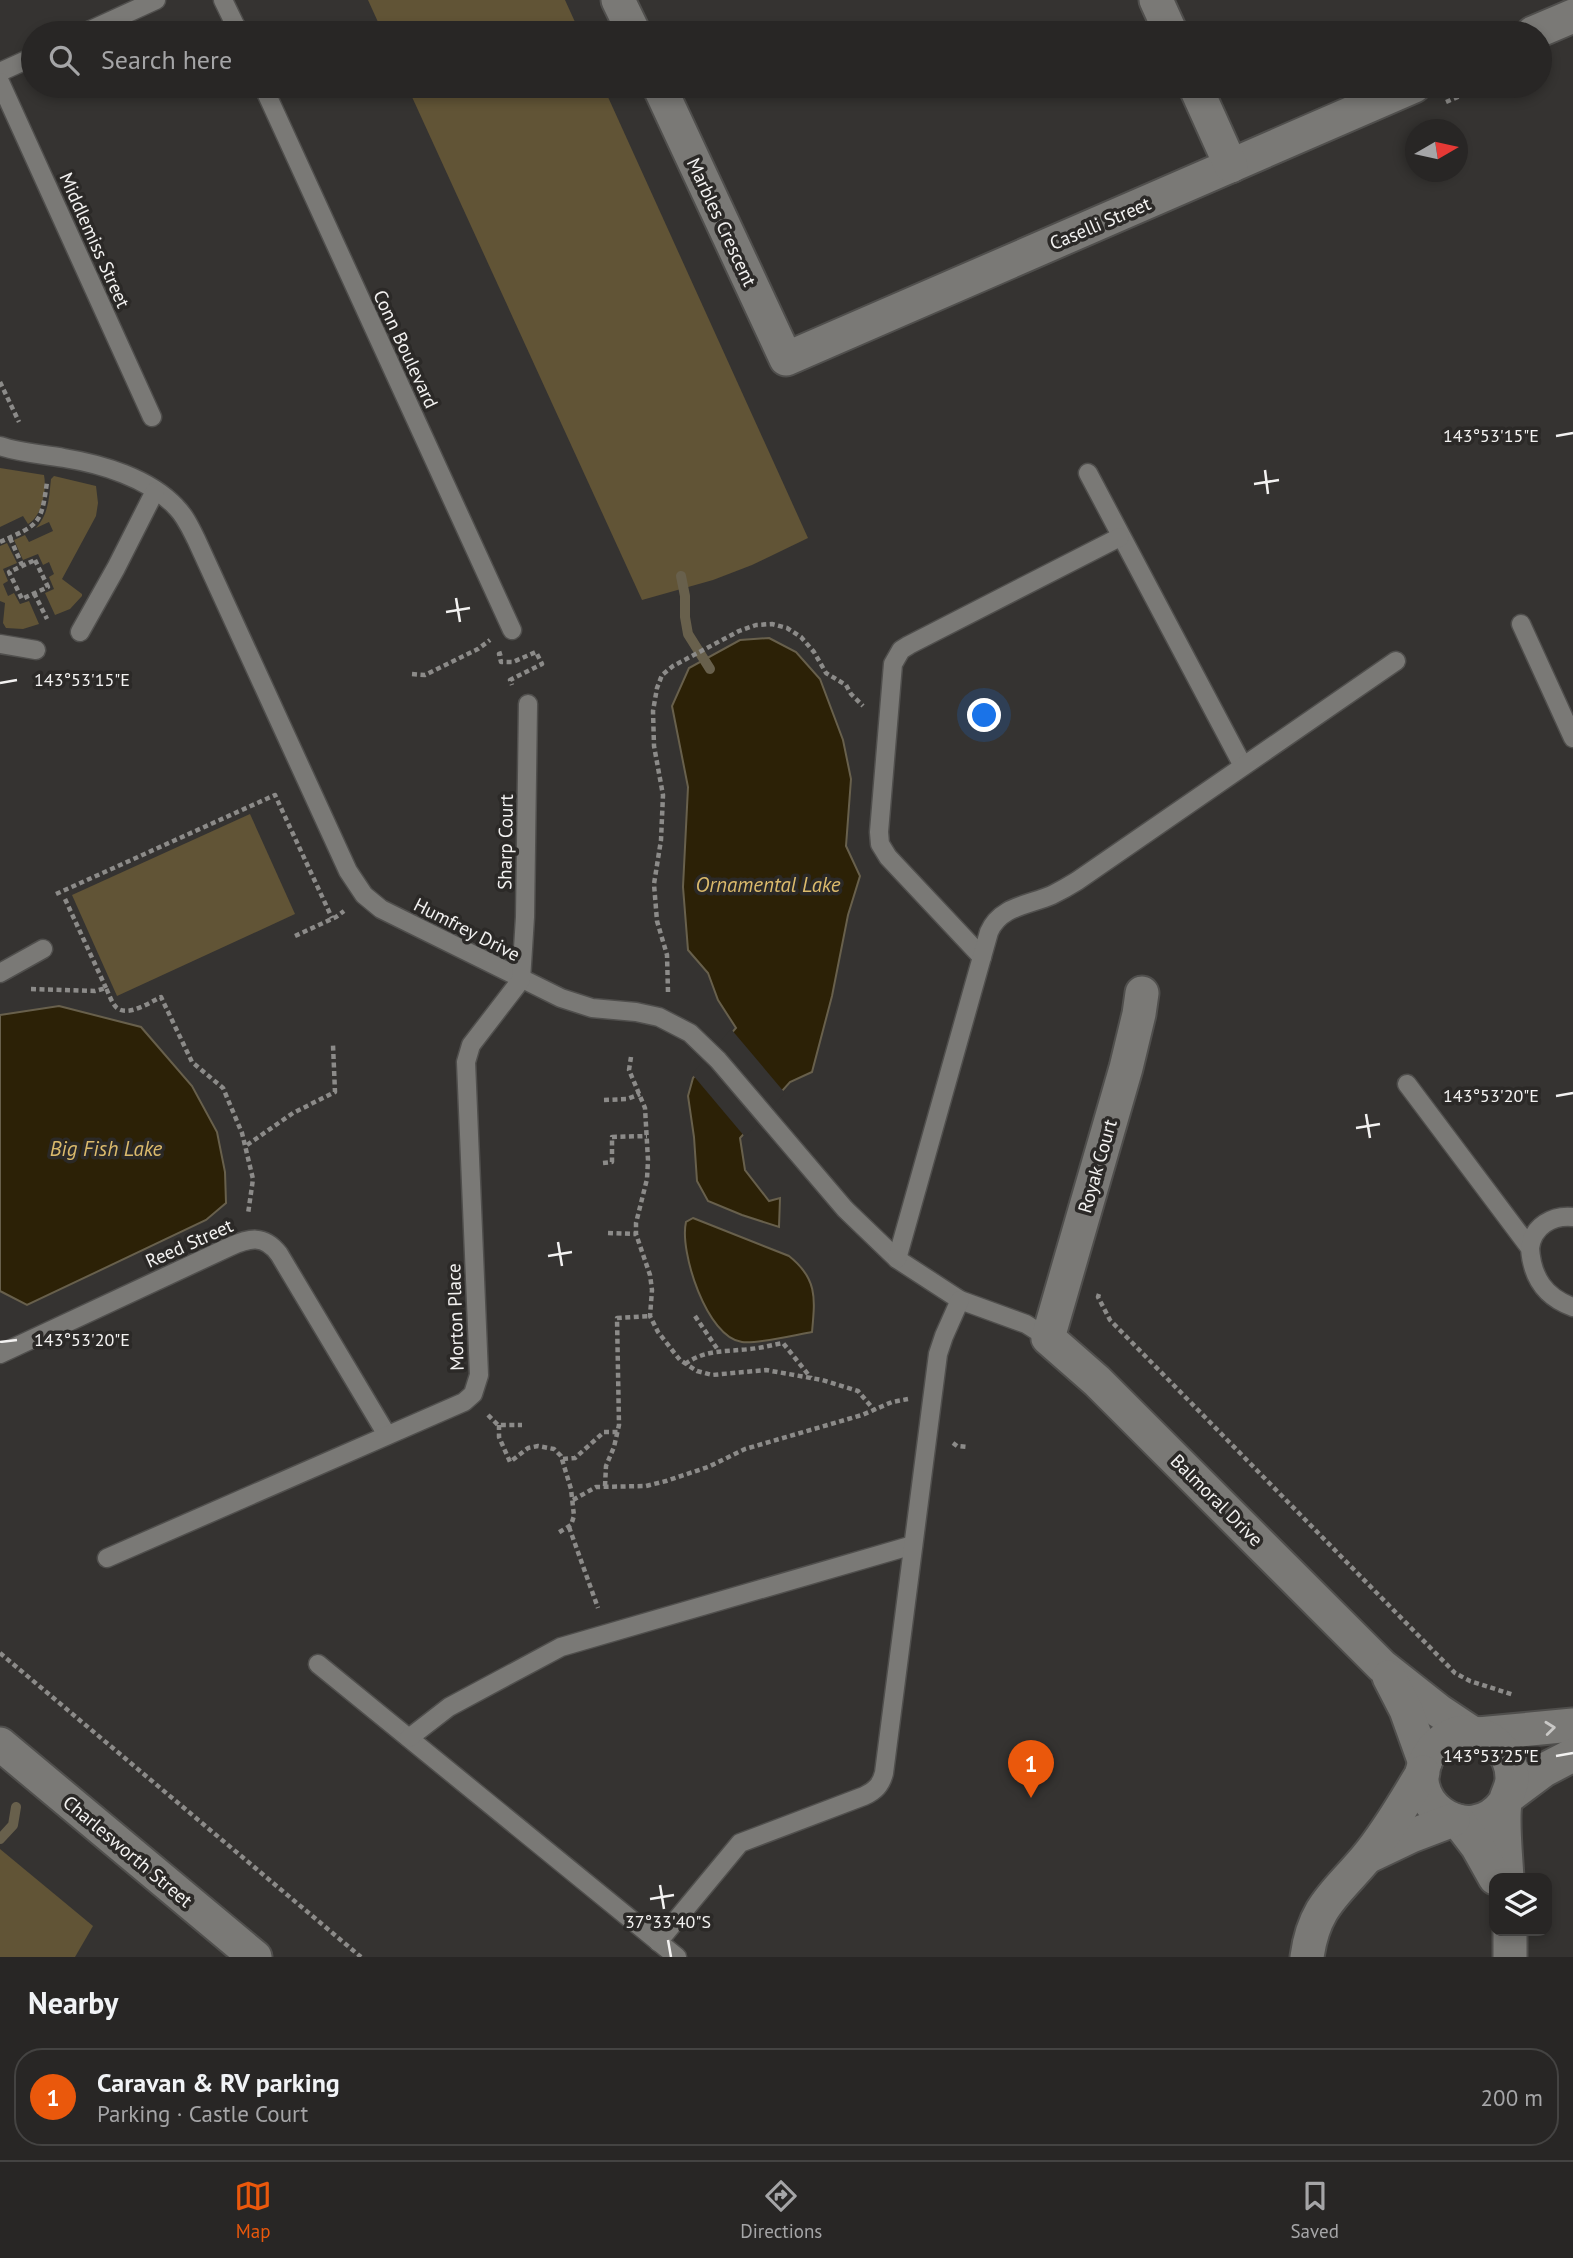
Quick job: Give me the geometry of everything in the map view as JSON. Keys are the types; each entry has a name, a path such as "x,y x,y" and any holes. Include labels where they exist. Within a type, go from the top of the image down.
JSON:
{"street":[{"path":"618,0 628,21"},
{"path":"1156,0 1166,21"},
{"path":"1552,25 1573,16"},
{"name":"Marbles Crescent","path":"665,98 786,359"},
{"path":"1200,98 1231,166"},
{"name":"Caselli Street","path":"786,359 1387,98"},
{"name":"Royak Court","path":"1048,1338 1130,1054 1142,993"},
{"name":"Balmoral Drive","path":"1048,1338 1097,1381 1382,1666 1438,1711 1475,1733"},
{"name":"Balmoral Drive","path":"1382,1666 1406,1710 1424,1768"},
{"path":"1307,1957 1313,1930 1324,1905 1367,1857 1396,1815 1424,1768 1428,1755 1439,1742 1455,1734 1573,1725"},
{"path":"1475,1733 1493,1740 1507,1758 1512,1774 1506,1799 1507,1873"},
{"name":"Charlesworth Street","path":"0,1744 255,1957"},
{"path":"1424,1768 1423,1786 1427,1798 1440,1814 1455,1821 1469,1822 1492,1815 1506,1799 1544,1770 1573,1755"},
{"path":"1367,1857 1411,1836 1455,1821"},
{"path":"1455,1821 1477,1846 1492,1873"},
{"path":"1510,1936 1510,1957"}],"lane":[{"path":"110,21 156,0"},
{"path":"223,0 233,21"},
{"path":"0,72 21,62"},
{"name":"Middlemiss Street","path":"0,82 152,417"},
{"name":"Conn Boulevard","path":"269,98 512,629"},
{"name":"Humfrey Drive","path":"0,446 68,458 122,474 168,499 186,518 357,886 375,905 521,980 581,1005 636,1012 675,1024 694,1037 718,1060 845,1209 897,1259 960,1300 1026,1324 1048,1338"},
{"path":"1088,473 1243,766"},
{"path":"79,632 116,568 155,491"},
{"path":"982,957 888,857 880,844 878,832 891,668 901,650 1120,537"},
{"path":"1521,624 1573,738"},
{"path":"0,644 36,650"},
{"path":"897,1259 991,926 1008,911 1066,888 1396,662"},
{"name":"Sharp Court","path":"521,980 525,917 528,704"},
{"path":"0,973 43,949"},
{"name":"Morton Place","path":"107,1558 464,1402 473,1394 479,1375 466,1062 471,1045 521,980"},
{"path":"1407,1084 1530,1248"},
{"path":"1573,1217 1560,1217 1544,1224 1534,1234 1530,1248 1532,1266 1543,1288 1555,1300 1573,1307"},
{"name":"Reed Street","path":"0,1354 247,1239 256,1238 264,1240 279,1254 387,1435"},
{"path":"658,1942 740,1843 864,1796 879,1785 885,1765 938,1354 960,1300"},
{"path":"408,1738 449,1707 561,1647 913,1545"},
{"path":"318,1664 677,1957"}],"path":[{"path":"0,382 26,438 49,473 42,515 34,525 0,542"},
{"path":"10,538 22,565"},
{"path":"35,560 48,587 22,599 9,572 22,565 35,560"},
{"path":"34,593 47,620"},
{"path":"668,992 667,955 657,922 654,884 661,840 663,795 654,746 653,711 659,679 673,666 748,627 764,623 778,625 794,631 814,652 826,673 846,685 855,699 887,729"},
{"path":"412,674 425,675 478,649 494,637 519,627 526,642 499,654 501,662 513,662 536,652 542,664 510,680 520,701 528,704"},
{"path":"56,894 275,795 332,918"},
{"path":"65,899 115,1007 123,1011 135,1009 161,997 192,1062 227,1094 247,1145 253,1179 248,1207 247,1239"},
{"path":"295,936 348,908"},
{"path":"23,990 34,988 95,991 106,988"},
{"path":"247,1145 293,1113 335,1092 333,1045"},
{"path":"631,1057 629,1070 646,1113 647,1136 647,1179 636,1223 636,1234 650,1275 650,1316 658,1332 677,1357 697,1371 712,1374 760,1370 810,1378 858,1391 875,1410"},
{"path":"604,1100 627,1099 640,1094"},
{"path":"603,1163 612,1162 612,1137 647,1136"},
{"path":"608,1233 636,1234"},
{"path":"1098,1297 1110,1320 1455,1674 1524,1697"},
{"path":"605,1486 607,1459 618,1432 617,1318 650,1316"},
{"path":"695,1316 719,1351"},
{"path":"685,1364 706,1353 783,1343 810,1378"},
{"path":"573,1500 591,1489 605,1486 646,1486 666,1481 708,1467 745,1449 900,1400 946,1402 946,1438 957,1446 968,1447"},
{"path":"499,1425 499,1437 510,1462 528,1448 538,1446 554,1448 563,1459 572,1489 575,1512 569,1527 558,1533"},
{"path":"563,1459 575,1458 604,1432 618,1432"},
{"path":"569,1527 600,1619"},
{"path":"0,1653 361,1957"}],"shaded area":[{"path":"368,0 565,0 575,21 378,21"},
{"path":"412,98 608,98 808,538 713,580 642,600"},
{"path":"0,468 44,475 42,502 37,515 28,524 23,516 0,527"},
{"path":"54,476 96,486 98,503 96,516 62,579 82,596 70,609 55,615 45,593 54,589 49,577 54,574 49,562 43,565 38,554 23,560 14,540 25,535 29,542 53,531 49,522 36,528 46,511 51,479"},
{"path":"7,543 17,563 3,569 8,581 3,584 8,596 14,593 20,604 29,601 39,624 23,629 6,628 3,623 5,603 0,601 0,546"},
{"path":"250,814 295,914 117,996 72,895"},
{"path":"0,1849 93,1926 75,1957 0,1957"}],"water":[{"name":"Ornamental Lake","path":"769,638 796,652 820,679 843,740 851,779 846,846 860,876 848,915 832,996 812,1072 790,1082 740,1138 745,1170 769,1201 780,1198 779,1227 708,1201 697,1181 688,1096 693,1078 736,1028 718,1000 708,973 688,950 683,887 688,787 672,706 689,668 740,640"},
{"name":"Big Fish Lake","path":"59,1006 141,1027 192,1086 217,1132 225,1172 226,1203 206,1220 27,1305 0,1291 0,1015"},
{"path":"693,1218 789,1256 810,1281 814,1300 812,1332 767,1341 742,1342 729,1337 707,1310 691,1272 685,1235 686,1222"}],"pier":[{"path":"731,1029 785,1093 745,1137 692,1074"}],"waterway":[{"path":"681,576 688,634 710,669"},
{"path":"0,1839 13,1825 16,1807"}],"place":[{"name":"Caravan & RV parking","path":"1031,1798"}]}
